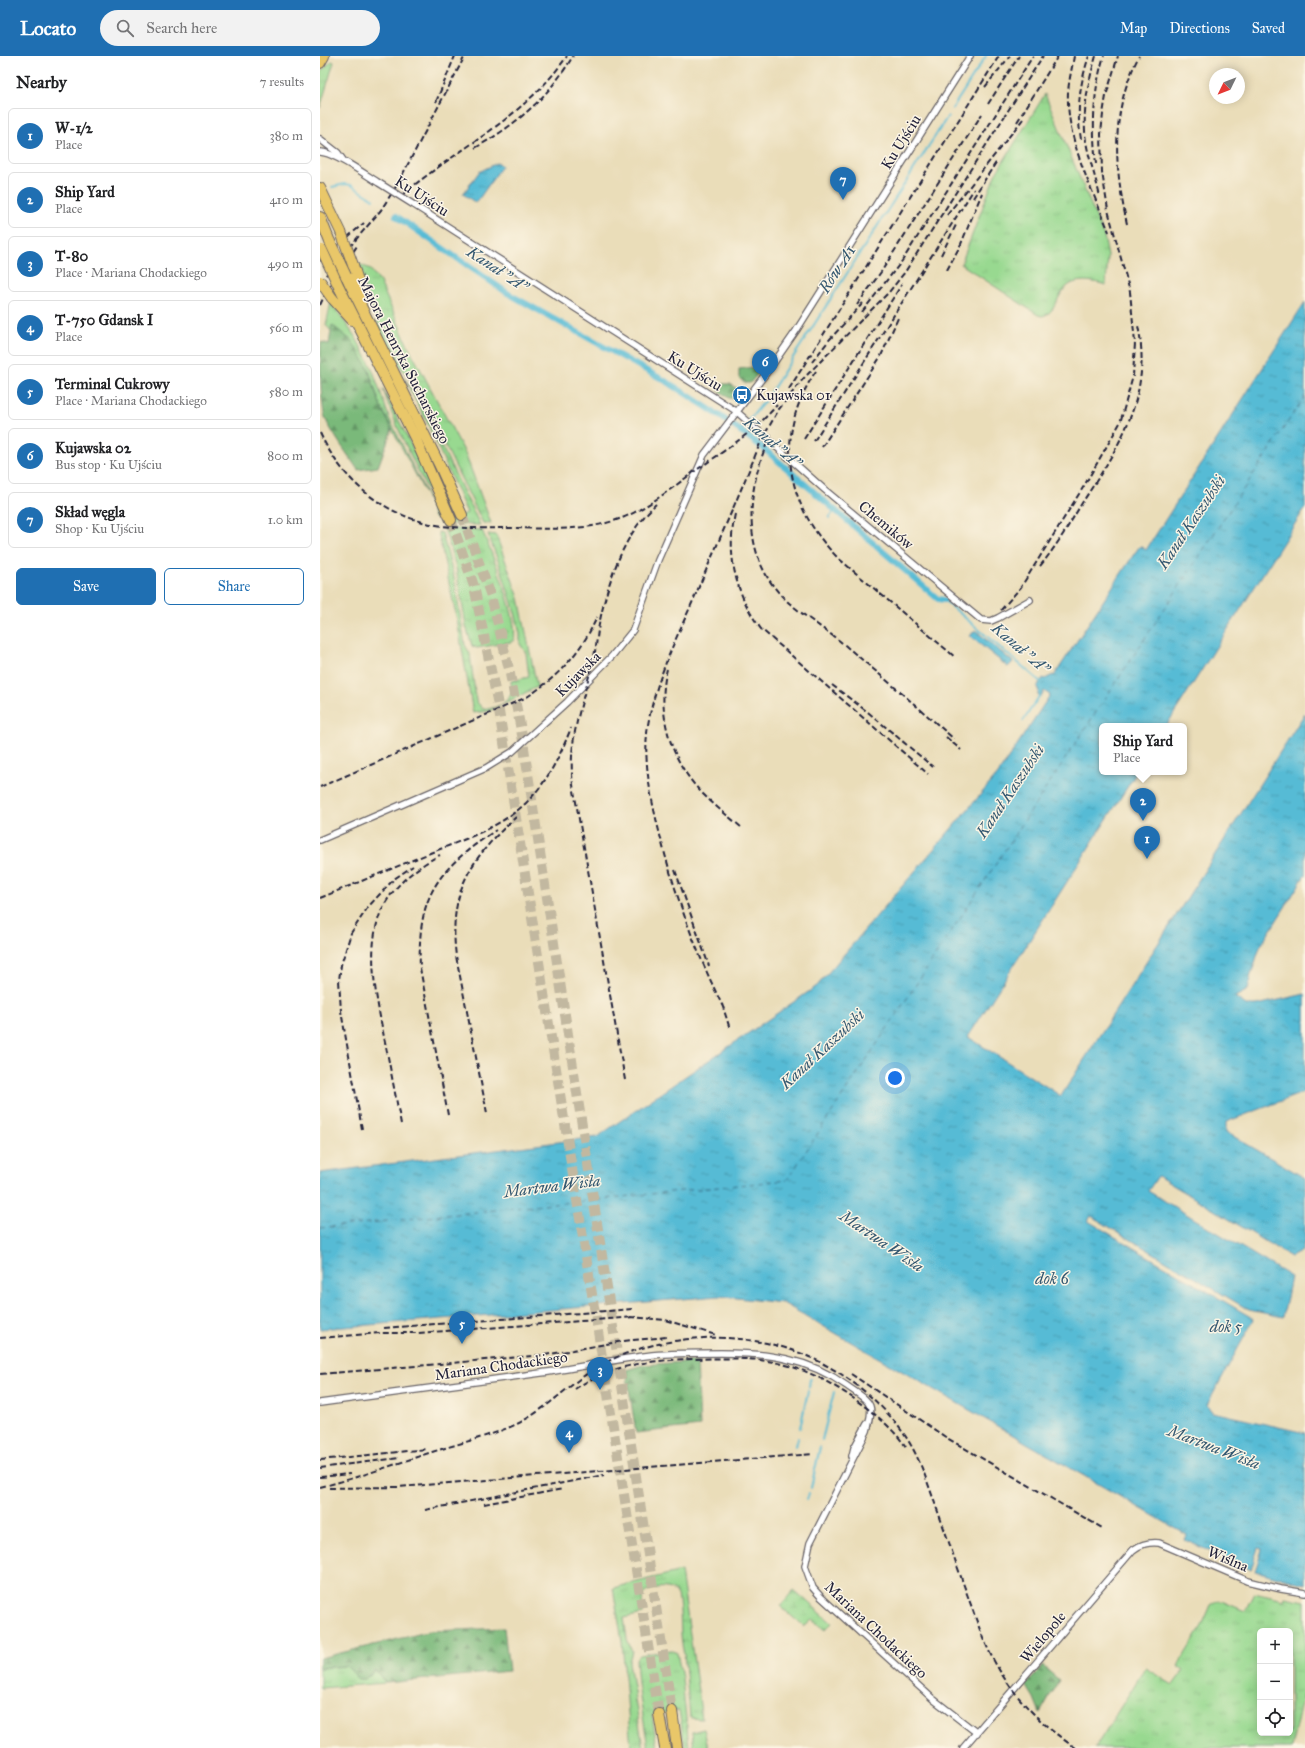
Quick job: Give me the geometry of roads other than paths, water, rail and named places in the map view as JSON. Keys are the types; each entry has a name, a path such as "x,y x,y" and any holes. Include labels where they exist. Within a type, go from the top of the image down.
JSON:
{"highway":[{"path":"320,63 324,56"},
{"path":"320,188 342,232 360,287 361,307"},
{"name":"Majora Henryka Sucharskiego","path":"320,217 346,276 439,464 462,515"},
{"name":"Majora Henryka Sucharskiego","path":"321,248 424,456 451,520"},
{"path":"320,281 338,306 358,325"},
{"path":"672,1711 677,1748"},
{"path":"659,1714 665,1748"}],"street":[{"name":"Ku Ujściu","path":"320,152 324,152 344,160 736,412 796,331 970,56"},
{"name":"Ku Ujściu","path":"320,139 338,153 344,160"},
{"name":"Kujawska","path":"320,840 486,768 519,746 586,684 631,634 641,613 658,560 704,454 736,412"},
{"name":"Chemików","path":"736,412 981,620 991,621 1030,600"},
{"name":"Mariana Chodackiego","path":"320,1403 541,1373 650,1355 748,1353 784,1358 804,1364 829,1375 853,1390 869,1404 872,1411 867,1431 851,1459 810,1543 805,1566 808,1578 813,1588 821,1597 933,1699 977,1733"},
{"name":"Wiślna","path":"1144,1544 1159,1543 1248,1581 1305,1593"},
{"name":"Wielopole","path":"963,1748 1133,1550 1144,1544"}],"water":[{"path":"497,163 502,166 476,203 463,194 479,172"},
{"path":"1305,302 1305,508 1168,723 1099,723 1099,775 1135,775 968,1037 1061,1096 1305,713 1305,875 1260,947 1250,978 1248,990 1235,997 1246,1005 1257,1005 1305,994 1305,1092 1226,1122 1226,1132 1305,1178 1305,1239 1302,1251 1291,1257 1158,1176 1148,1191 1291,1277 1283,1317 1249,1310 1091,1216 1088,1221 1254,1319 1207,1405 1212,1412 1305,1433 1305,1584 1255,1571 1262,1549 1258,1548 1251,1570 1185,1540 1187,1535 783,1303 719,1296 320,1329 320,1173 597,1137 817,986 998,774 1050,695 1044,691 1041,696 1037,694 1039,692 1037,687 1043,678 1045,679 1053,675 1054,676 1140,546 1146,550"},
{"path":"975,630 1013,662 1008,667 970,636"}],"waterway":[{"name":"Rów A1","path":"952,109 986,56"},
{"name":"Rów A1","path":"741,430 767,398 948,116"},
{"name":"Kanał \"A\"","path":"332,187 345,184 351,185 373,199"},
{"name":"Kanał \"A\"","path":"396,216 509,294 669,383 720,416 762,447 938,599 944,600"},
{"path":"829,518 835,510"},
{"name":"Kanał \"A\"","path":"944,600 1042,683"},
{"path":"1023,721 1040,695"},
{"path":"809,1387 810,1379"},
{"path":"800,1428 808,1391"},
{"path":"822,1440 834,1392"},
{"path":"796,1446 798,1438"},
{"path":"811,1488 820,1447"},
{"path":"807,1500 809,1494"}],"tunnel":[{"path":"462,515 491,596 509,669 522,735 672,1711"},
{"path":"451,520 474,586 498,705 659,1714"}],"railway":[{"path":"436,102 455,56"},
{"path":"320,282 381,210 397,185 465,56"},
{"path":"401,196 422,179 489,132 531,98 550,78 567,56"},
{"path":"475,148 504,130 530,109 564,71 573,56"},
{"path":"789,389 999,56"},
{"path":"985,87 1010,56"},
{"path":"988,104 1019,56"},
{"path":"862,312 902,261 1033,56"},
{"path":"724,1009 713,987 686,920 664,850 652,802 646,751 651,709 660,678 761,441 779,409 804,378 889,292 905,272 1043,56"},
{"path":"1017,122 1058,56"},
{"path":"1074,56 1068,92 1068,110 1071,128 1081,164 1109,232"},
{"path":"1081,139 1079,118 1081,86 1089,56"},
{"path":"1096,56 1086,98 1085,130 1087,148 1100,197"},
{"path":"1096,164 1094,110 1100,69 1104,56"},
{"path":"1001,610 1021,587 1084,486 1120,423 1133,376 1135,343 1130,292 1108,210 1102,172 1101,134 1103,114 1106,96 1118,56"},
{"path":"1127,224 1119,181 1117,139 1123,98 1139,56"},
{"path":"857,305 881,272 982,114"},
{"path":"947,215 1023,119"},
{"path":"973,198 997,161"},
{"path":"814,441 974,189"},
{"path":"947,270 961,244 982,193"},
{"path":"320,261 364,223"},
{"path":"941,255 957,223"},
{"path":"320,305 326,292 357,246"},
{"path":"804,439 902,284"},
{"path":"812,362 830,339 863,303"},
{"path":"822,447 881,356 898,318"},
{"path":"1040,566 1062,536 1108,462 1129,420 1141,375 1141,351 1138,326"},
{"path":"816,371 802,395 794,420 790,444 791,469 796,492 806,515 820,537 838,558 955,657"},
{"path":"320,433 341,468 354,482 385,506 403,515 422,522 451,527 544,529 570,528 596,525 632,514 660,497 738,441 759,424 777,405"},
{"path":"771,434 756,477 752,499 752,521 754,543 761,564 772,583 787,601 847,647 954,739"},
{"path":"625,1080 573,785 572,751 574,735 595,652 600,620 613,573 619,558 635,529 656,504"},
{"path":"735,514 732,545 735,574 745,603 761,629 928,774"},
{"path":"320,787 527,697 549,681 568,662 584,641 597,617"},
{"path":"667,669 663,703 665,720 669,736 682,767 703,794 741,827"},
{"path":"832,685 869,713 933,767"},
{"path":"320,898 468,838 504,820 526,803 541,786 558,758 571,728"},
{"path":"946,737 961,750"},
{"path":"487,1113 456,956 454,933 459,895 466,878 486,847 516,817"},
{"path":"448,1115 420,968 422,921 427,903 445,872 459,858 496,830"},
{"path":"401,1124 374,980 373,946 380,914 390,895 413,872 440,855"},
{"path":"362,1129 341,1011 339,980 341,965 351,933 368,907 394,879 413,866"},
{"path":"675,870 709,966"},
{"path":"722,1004 730,1029"},
{"path":"384,1328 633,1309"},
{"path":"630,1317 665,1320 716,1335"},
{"path":"320,1338 380,1333 418,1333 636,1317"},
{"path":"320,1374 545,1355 623,1341 667,1337"},
{"path":"320,1487 509,1428 535,1413 581,1378 601,1365 645,1347 687,1339 724,1338 761,1342 797,1352 828,1366 865,1392 877,1402 906,1437 924,1474 980,1630 997,1666 1005,1680 1026,1706 1062,1739 1076,1748"},
{"path":"575,1389 602,1374 616,1369 631,1365 661,1361 717,1358 758,1360 777,1363 813,1375 853,1398 882,1420 906,1447"},
{"path":"851,1374 947,1438 1104,1529"},
{"path":"320,1460 427,1449"},
{"path":"329,1488 399,1487 813,1454"},
{"path":"320,1468 399,1458"},
{"path":"320,1477 350,1474"},
{"path":"425,1510 604,1475"},
{"path":"484,1504 563,1489"}],"place":[{"name":"Skład węgla","path":"843,200"},
{"name":"Kujawska 02","path":"765,382"},
{"name":"Kujawska 01","path":"742,395"},
{"name":"Ship Yard","path":"1143,821"},
{"name":"W-1/2","path":"1147,859"},
{"name":"Terminal Cukrowy","path":"462,1344"},
{"name":"T-80","path":"600,1390"},
{"name":"T-750 Gdansk I","path":"569,1453"}],"water label":[{"name":"Kanał Kaszubski","path":"1191,522"},
{"name":"Kanał Kaszubski","path":"1010,791"},
{"name":"Kanał Kaszubski","path":"822,1049"},
{"name":"Martwa Wisła","path":"552,1186"},
{"name":"Martwa Wisła","path":"882,1241"},
{"name":"dok 6","path":"1052,1278"},
{"name":"dok 5","path":"1226,1326"},
{"name":"Martwa Wisła","path":"1214,1447"}]}
